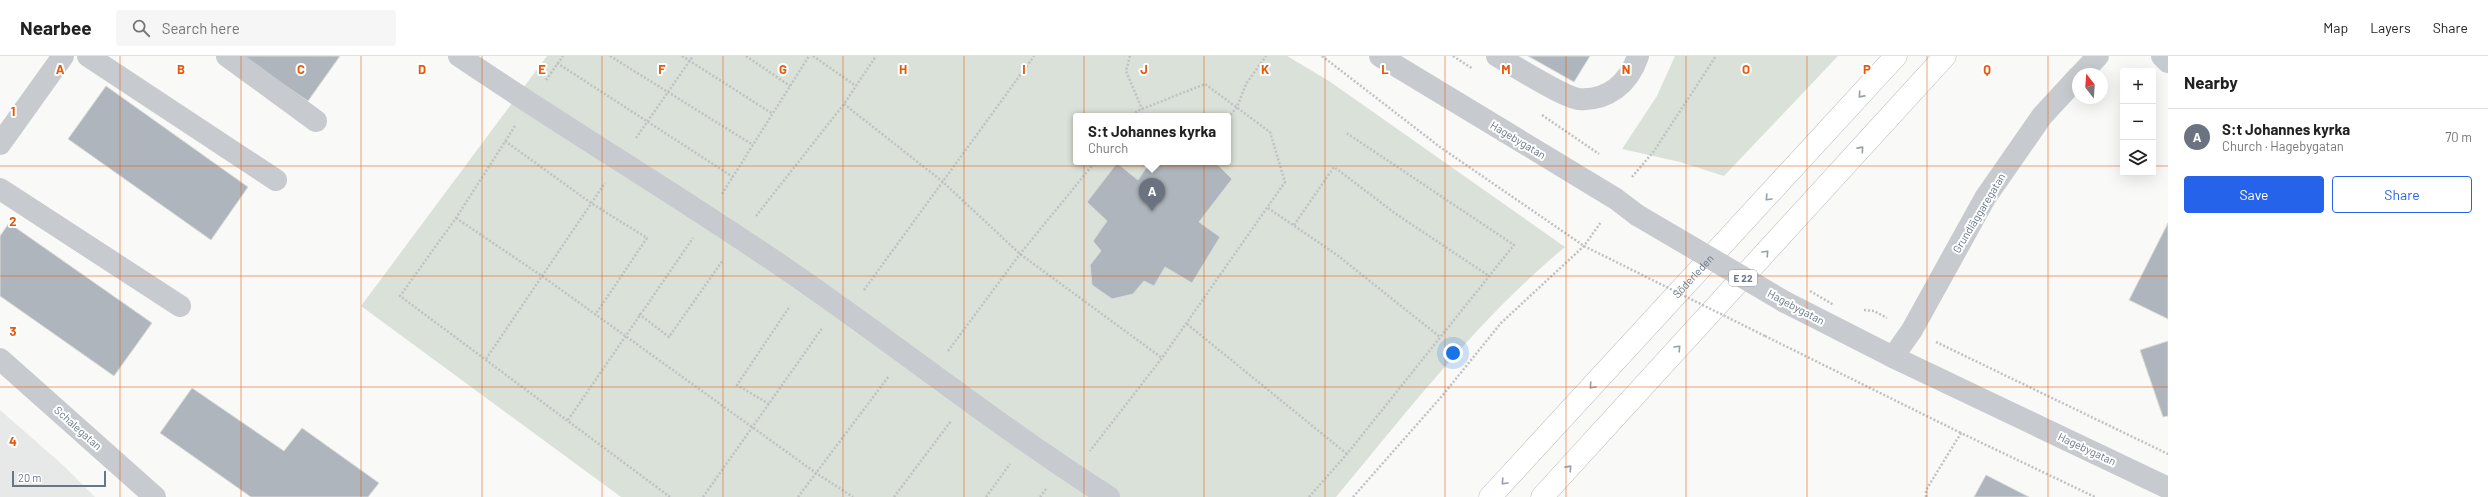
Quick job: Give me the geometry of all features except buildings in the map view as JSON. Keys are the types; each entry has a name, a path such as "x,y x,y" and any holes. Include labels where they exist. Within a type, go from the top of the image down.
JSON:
{"highway":[{"name":"Söderleden","path":"1490,497 1896,56"},
{"name":"E 22","path":"1542,497 1945,56"}],"street":[{"path":"1,139 63,56"},
{"path":"88,56 276,180"},
{"path":"227,56 316,121"},
{"path":"459,56 529,104 739,237 906,353 1026,441 1109,497"},
{"name":"Hagebygatan","path":"1382,56 1616,199 1637,215 1786,302 1893,358 2168,488"},
{"path":"1497,56 1544,83 1578,99 1604,97 1622,85 1638,56"},
{"path":"2087,68 2098,56"},
{"path":"2162,56 2168,62"},
{"name":"Grundläggaregatan","path":"1893,358 1912,330 1985,198 2042,116 2072,84"},
{"path":"0,189 180,306"},
{"name":"Schalegatan","path":"0,359 155,497"}],"path":[{"path":"562,56 529,104 456,218 400,296 670,497"},
{"path":"610,56 753,145"},
{"path":"682,56 773,114"},
{"path":"486,359 693,56"},
{"path":"746,56 790,86"},
{"path":"813,56 856,86"},
{"path":"639,314 669,337 739,237 844,104 876,56"},
{"path":"702,497 769,404 943,182 1034,56"},
{"path":"1130,56 1126,71 1142,109"},
{"path":"1231,115 1237,108 1246,84 1266,56"},
{"path":"1322,56 1440,147 1584,246 1961,433 2094,497"},
{"path":"1453,56 1480,74"},
{"path":"1353,497 1442,396 1501,323 1584,246 1632,176 1654,151 1716,56"},
{"path":"557,63 647,123 733,177"},
{"path":"1073,474 1162,358 1285,182 1270,132 1205,84 1142,109 1137,113"},
{"path":"844,104 943,182 1020,254 1162,358"},
{"path":"1539,114 1606,158"},
{"path":"1309,497 1347,454 1514,245 1345,132"},
{"path":"505,141 591,204 647,238 596,315"},
{"path":"931,372 958,340 1020,254 1093,165"},
{"path":"1294,225 1334,167 1396,214 1489,276"},
{"path":"1625,172 1632,176 1637,182"},
{"path":"1268,208 1336,255 1440,337"},
{"path":"456,218 542,276 816,473 853,497"},
{"path":"769,404 737,385 806,283"},
{"path":"1834,305 1840,306"},
{"path":"1860,309 1874,311 2168,454"},
{"path":"1186,324 1257,379 1347,454"},
{"path":"798,497 906,353"},
{"path":"894,497 968,398"},
{"path":"1926,497 1926,490 1961,433"},
{"path":"986,497 1026,441"}],"shaded area":[{"path":"547,56 1287,56 1329,81 1565,247 1533,275 1473,335 1417,399 1336,497 621,497 361,306"},
{"path":"1675,56 1838,56 1724,176 1680,162 1622,149 1657,96"},
{"path":"0,410 65,467 95,497 0,497"}],"place":[{"name":"S:t Johannes kyrka","path":"1152,211"}]}
